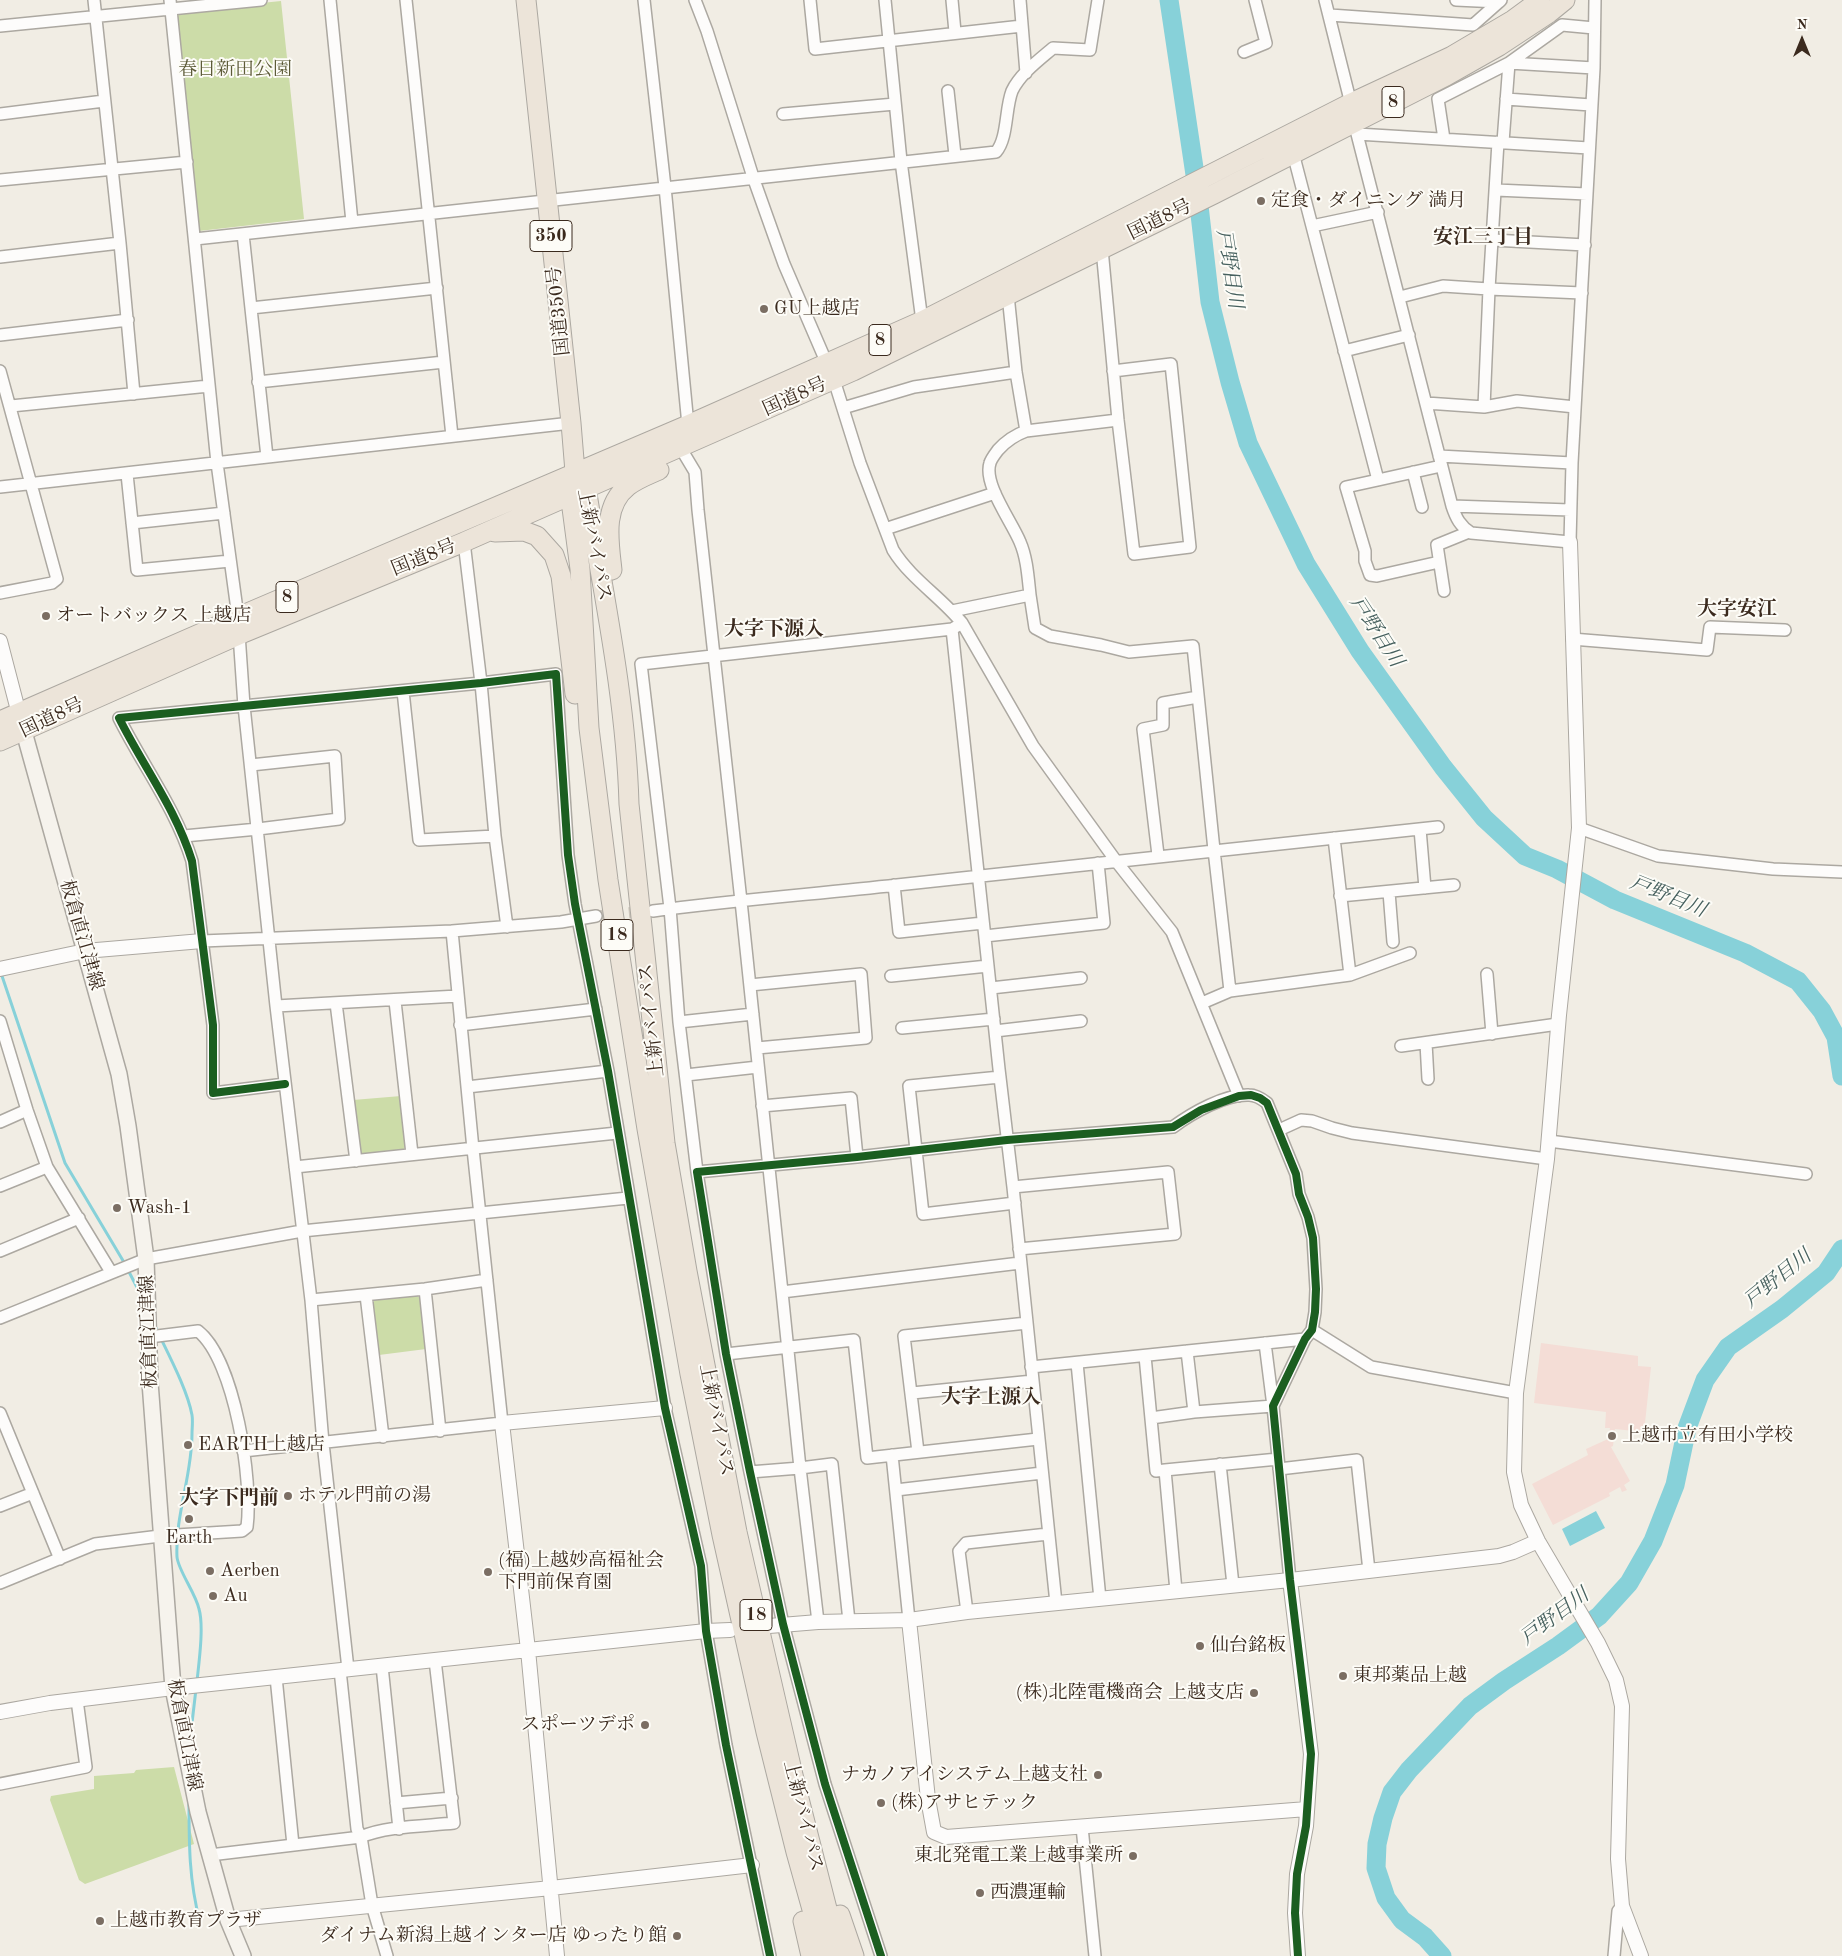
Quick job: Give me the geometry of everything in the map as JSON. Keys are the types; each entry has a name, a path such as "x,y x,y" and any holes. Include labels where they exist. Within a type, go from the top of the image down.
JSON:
{"highway":[{"name":"国道350号","path":"526,0 575,472"},
{"name":"国道8号","path":"1212,185 1292,153 1354,119 1452,56 1513,20 1540,0"},
{"name":"国道8号","path":"0,722 239,626 472,538 578,491 738,432 778,404 830,372 922,321 1446,76 1499,46 1549,13 1565,0"},
{"name":"国道8号","path":"0,741 24,732 118,688 239,626 396,551 575,472 688,425 830,372 1008,295 1102,249 1178,201"},
{"path":"628,756 624,674 608,540 611,514 619,495 628,485 683,452"},
{"name":"上新バイパス","path":"575,472 617,675 628,756 630,813 665,1143 687,1270 737,1532 792,1775 839,1956"},
{"name":"上新バイパス","path":"578,491 580,569 589,728 608,880 647,1129 690,1374 722,1535 763,1723 796,1852 826,1956"},
{"path":"472,538 509,531 524,531 537,536 554,555 561,576 579,727 608,880"},
{"path":"792,1775 854,1956"},
{"path":"796,1852 798,1894 811,1956"}],"main road":[{"name":"板倉直江津線","path":"19,714 119,1074 146,1259 150,1382 160,1536 173,1688 198,1812 228,1920 243,1956"}],"street":[{"path":"94,0 128,320 134,394"},
{"path":"0,26 96,16 171,4 261,0"},
{"path":"330,0 352,222"},
{"path":"406,0 452,436"},
{"path":"644,0 665,186 688,425"},
{"path":"695,0 707,31 753,177 784,264 844,408 860,463 885,529 901,563 952,611 957,626 988,966 1056,1603"},
{"path":"810,0 815,49 1022,26"},
{"path":"885,0 901,161 922,321"},
{"path":"952,0 955,32"},
{"path":"1020,0 1026,73"},
{"path":"194,239 665,186 996,152 1001,146 1013,90 1026,73 1053,48 1090,50 1098,0"},
{"path":"1244,52 1266,43 1255,0"},
{"path":"1325,0 1440,461 1457,519 1463,528 1469,532 1492,536 1570,542"},
{"path":"1456,0 1500,1"},
{"path":"1595,0 1594,68 1570,510 1572,639 1580,828 1558,1024 1547,1159 1516,1393 1514,1472 1521,1505 1538,1541 1598,1643 1616,1680 1622,1706 1618,1859 1622,1906 1641,1956"},
{"path":"1330,15 1473,25 1500,1"},
{"path":"171,4 217,463 239,626 244,706 284,1084 311,1300 357,1829 361,1837 372,1905 387,1956"},
{"path":"1444,139 1438,99 1509,64 1562,25 1594,28"},
{"path":"1509,64 1594,68"},
{"path":"1484,408 1492,240 1509,64"},
{"path":"948,91 955,155"},
{"path":"1506,99 1591,105"},
{"path":"0,114 104,101"},
{"path":"783,114 895,104"},
{"path":"1354,119 1444,139 1589,148"},
{"path":"1292,153 1378,480"},
{"path":"0,180 187,162"},
{"path":"1496,190 1587,194"},
{"path":"1312,226 1378,212"},
{"path":"243,234 267,457"},
{"path":"1492,240 1585,245"},
{"path":"0,257 120,243"},
{"path":"1102,249 1113,371 1118,420 1134,554 1190,547 1171,364 1113,371"},
{"path":"1400,297 1443,286 1582,293"},
{"path":"251,308 437,288"},
{"path":"1008,295 1016,372 1026,431"},
{"path":"0,335 128,320"},
{"path":"1344,351 1409,336"},
{"path":"258,382 444,362"},
{"path":"0,371 57,579 52,583 0,592"},
{"path":"844,408 914,387 1016,372"},
{"path":"11,406 210,386"},
{"path":"1426,404 1484,408 1517,401 1575,408"},
{"path":"1118,420 1026,431 1007,440 990,463 990,478 995,493 1025,554 1035,628 1050,636 1129,652 1193,646 1230,991"},
{"path":"0,487 571,423"},
{"path":"683,452 695,472 800,1468 818,1622"},
{"path":"1439,562 1377,576 1370,575 1346,487 1413,472 1440,461 1572,463"},
{"path":"1413,472 1422,506"},
{"path":"127,474 137,570 230,561"},
{"path":"885,529 995,493"},
{"path":"1452,506 1570,510"},
{"path":"132,523 224,513"},
{"path":"1444,591 1437,544 1469,532"},
{"path":"472,538 481,683 495,836 507,927"},
{"path":"952,611 1030,595"},
{"path":"881,1956 825,1784 783,1624 726,1354 697,1172 679,1022 670,908 641,664 957,626"},
{"path":"957,626 1033,746 1116,861 1172,932 1239,1096"},
{"path":"1572,639 1707,650 1710,627 1785,630"},
{"path":"0,641 19,714"},
{"path":"284,1084 212,1093 213,1025 195,880 184,836 162,792 119,718 403,691 556,674 568,855 575,904 608,1070 628,1198 665,1408 701,1566 706,1631 726,1745 770,1956"},
{"path":"403,691 420,840 495,836"},
{"path":"1158,856 1143,729 1163,725 1163,703 1198,697"},
{"path":"184,836 339,819 334,756 251,766"},
{"path":"653,910 1334,838 1372,832 1438,827"},
{"path":"1580,828 1658,856 1773,868 1842,872"},
{"path":"1420,829 1426,888"},
{"path":"1334,838 1350,975"},
{"path":"985,936 1104,923 1098,863"},
{"path":"894,885 898,932 984,923"},
{"path":"1340,896 1454,885"},
{"path":"1389,892 1393,942"},
{"path":"0,968 85,951 202,941 452,931 507,927 596,916"},
{"path":"452,931 473,1149 528,1650 557,1956"},
{"path":"1202,1003 1230,991 1350,975 1410,952"},
{"path":"891,976 988,966"},
{"path":"750,985 860,974 866,1038 757,1048"},
{"path":"1487,974 1492,1034"},
{"path":"991,988 1081,978"},
{"path":"276,1006 458,996"},
{"path":"395,1000 412,1154"},
{"path":"336,1003 356,1161"},
{"path":"460,1025 596,1009"},
{"path":"679,1022 753,1014"},
{"path":"902,1028 1082,1021"},
{"path":"0,1022 5,1058 27,1110 47,1167 111,1272"},
{"path":"1401,1046 1558,1024"},
{"path":"1426,1043 1428,1079"},
{"path":"686,1075 758,1067"},
{"path":"468,1087 608,1070"},
{"path":"1000,1077 909,1086 923,1214 1014,1203"},
{"path":"697,1172 857,1157 1007,1140 1173,1127 1201,1110 1239,1096 1251,1095 1260,1098 1267,1103 1296,1174 1299,1194 1308,1217 1313,1238 1316,1289 1315,1312 1308,1334 1273,1406"},
{"path":"762,1106 851,1098 857,1157"},
{"path":"0,1122 27,1110"},
{"path":"1279,1130 1301,1120 1306,1120 1352,1132 1547,1159"},
{"path":"294,1167 617,1132"},
{"path":"1549,1141 1806,1174"},
{"path":"0,1186 47,1167"},
{"path":"1013,1187 1168,1172 1175,1234 1019,1249"},
{"path":"0,1318 146,1259 302,1231 628,1198"},
{"path":"0,1251 79,1218"},
{"path":"782,1292 1020,1263"},
{"path":"311,1300 425,1289 487,1280"},
{"path":"425,1289 440,1431"},
{"path":"366,1294 383,1437"},
{"path":"918,1452 904,1336 1027,1323"},
{"path":"0,1583 96,1544 160,1536 242,1531 247,1527 249,1509 243,1451 230,1388 218,1357 206,1337 198,1331 149,1337"},
{"path":"1032,1367 1265,1343 1308,1334 1371,1367 1516,1393"},
{"path":"726,1354 854,1340 867,1458 1038,1439"},
{"path":"1265,1343 1290,1580 1311,1754 1306,1826 1297,1874 1295,1913 1298,1956"},
{"path":"1187,1351 1194,1412"},
{"path":"1145,1356 1156,1471 1220,1464 1278,1464 1356,1460 1369,1571"},
{"path":"1077,1363 1100,1599"},
{"path":"912,1393 1033,1381"},
{"path":"1151,1418 1194,1412 1273,1406"},
{"path":"243,1451 323,1444 502,1423 665,1408"},
{"path":"0,1413 60,1559"},
{"path":"0,1445 11,1441"},
{"path":"892,1455 928,1799 934,1832 946,1837 1307,1809"},
{"path":"750,1472 832,1464 849,1622"},
{"path":"1220,1464 1233,1585"},
{"path":"1165,1470 1176,1591"},
{"path":"896,1490 1042,1473"},
{"path":"0,1506 33,1493"},
{"path":"967,1612 959,1551 966,1543 1048,1534"},
{"path":"769,1626 818,1622 909,1620 967,1612 1290,1580 1499,1556 1538,1541"},
{"path":"0,1712 173,1688 730,1630"},
{"path":"210,1855 361,1837 369,1833 454,1823 436,1660"},
{"path":"382,1666 399,1829"},
{"path":"276,1677 293,1845"},
{"path":"0,1784 86,1766 76,1700"},
{"path":"396,1803 452,1798"},
{"path":"1082,1827 1095,1956"},
{"path":"228,1920 551,1888 752,1865"},
{"path":"1614,1956 1618,1911 1622,1906"}],"shaded area":[{"name":"上越市立有田小学校","path":"1541,1343 1638,1356 1638,1366 1651,1367 1644,1432 1615,1429 1613,1446 1611,1447 1630,1481 1624,1485 1627,1490 1622,1492 1620,1487 1609,1493 1610,1496 1553,1525 1532,1484 1588,1455 1586,1449 1608,1439 1610,1428 1605,1428 1606,1412 1534,1403"}],"green space":[{"name":"春日新田公園","path":"281,1 304,219 199,231 174,12"},
{"path":"401,1096 406,1146 403,1150 361,1155 358,1151 353,1100"},
{"path":"416,1295 420,1298 426,1349 379,1355 372,1303 376,1299"},
{"path":"174,1767 194,1844 85,1884 79,1880 50,1800 51,1796 94,1789 94,1776"}],"water":[{"path":"1596,1511 1605,1528 1570,1546 1562,1529"}],"waterway":[{"name":"戸野目川","path":"1169,0 1197,188 1210,302 1230,382 1248,443 1306,564 1360,651 1443,767 1484,818 1525,856 1557,869 1615,900 1745,953 1798,981 1822,1011 1836,1037 1842,1076"},
{"path":"1,973 65,1163 125,1264"},
{"name":"戸野目川","path":"1442,1956 1425,1937 1402,1920 1386,1898 1376,1868 1377,1844 1392,1792 1409,1770 1470,1706 1599,1616 1629,1583 1653,1541 1675,1485 1687,1428 1705,1380 1728,1347 1782,1309 1826,1273 1842,1249"},
{"path":"128,1270 141,1295"},
{"path":"154,1324 181,1381 192,1417 191,1450 178,1526 177,1557 180,1568 197,1603 200,1616 201,1644 197,1681"},
{"path":"190,1740 196,1689"},
{"path":"189,1801 192,1877 200,1922"}],"tunnel":[{"path":"596,916 646,911"}],"cycle path":[{"path":"285,1084 213,1093 213,1025 192,861 177,823 119,718 556,674 568,855 575,904 608,1071 665,1408 701,1566 706,1631 726,1745 770,1956"},
{"path":"881,1956 825,1784 783,1624 726,1354 697,1172 857,1157 1007,1140 1173,1127 1201,1110 1239,1096 1251,1095 1267,1103 1296,1174 1299,1194 1308,1217 1313,1238 1316,1289 1312,1330 1305,1339 1273,1406 1290,1580 1311,1754 1306,1826 1297,1874 1295,1913 1298,1956"}],"place":[{"name":"定食・ダイニング 満月","path":"1261,201"},
{"name":"GU上越店","path":"764,309"},
{"name":"オートバックス 上越店","path":"46,616"},
{"name":"Wash-1","path":"117,1208"},
{"name":"上越市立有田小学校","path":"1612,1436"},
{"name":"EARTH上越店","path":"188,1445"},
{"name":"ホテル門前の湯","path":"288,1496"},
{"name":"Earth","path":"189,1519"},
{"name":"Aerben","path":"210,1571"},
{"name":"(福)上越妙高福祉会 下門前保育園","path":"488,1572"},
{"name":"Au","path":"213,1596"},
{"name":"仙台銘板","path":"1200,1646"},
{"name":"東邦薬品上越","path":"1343,1676"},
{"name":"(株)北陸電機商会 上越支店","path":"1254,1693"},
{"name":"スポーツデポ","path":"645,1725"},
{"name":"ナカノアイシステム上越支社","path":"1098,1775"},
{"name":"(株)アサヒテック","path":"881,1803"},
{"name":"東北発電工業上越事業所","path":"1133,1856"},
{"name":"西濃運輸","path":"980,1893"},
{"name":"上越市教育プラザ","path":"100,1921"},
{"name":"ダイナム新潟上越インター店 ゆったり館","path":"677,1936"}],"district":[{"name":"安江三丁目","path":"1483,238"},
{"name":"大字安江","path":"1737,610"},
{"name":"大字下源入","path":"774,630"},
{"name":"大字上源入","path":"991,1398"},
{"name":"大字下門前","path":"229,1499"}]}
